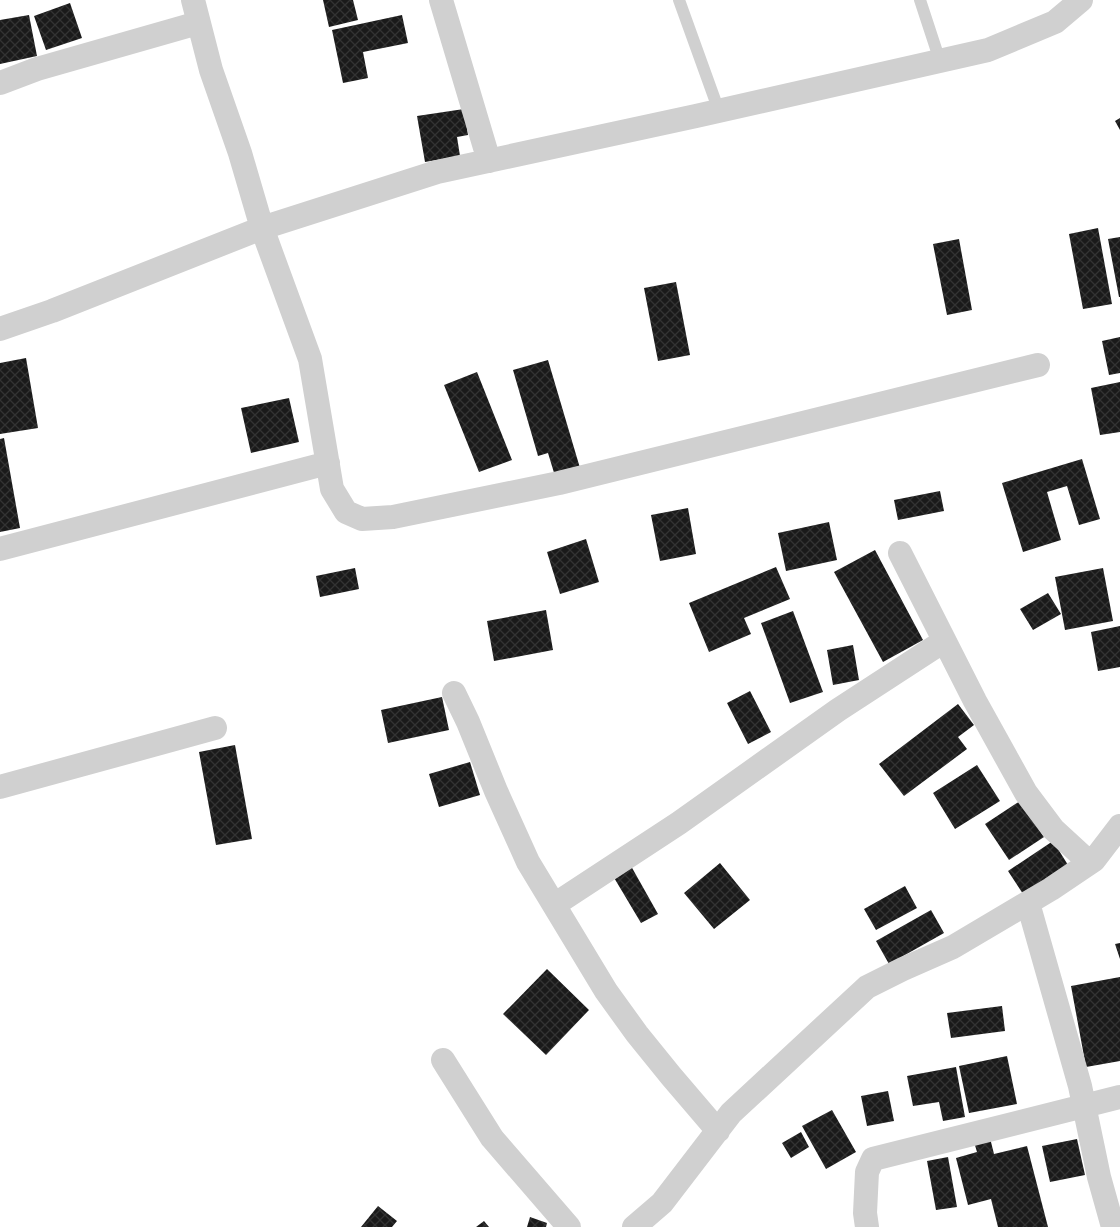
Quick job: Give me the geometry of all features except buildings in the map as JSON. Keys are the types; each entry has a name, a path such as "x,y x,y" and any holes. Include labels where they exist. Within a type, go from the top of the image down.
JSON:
{"street":[{"path":"192,0 211,70 240,153 262,228 310,360 332,489 346,512 362,519 393,518 559,483 1038,365"},
{"path":"441,0 489,161"},
{"path":"0,329 52,311 262,228 437,172 988,50 1055,22 1081,0"},
{"path":"0,83 37,69 198,23"},
{"path":"0,549 328,463"},
{"path":"900,553 975,701 1026,793 1053,829 1090,863"},
{"path":"554,905 679,823 838,710 944,641"},
{"path":"454,693 528,862 606,991 637,1034 718,1131"},
{"path":"0,787 215,728"},
{"path":"634,1227 662,1203 731,1113 867,987 953,947 1028,904 1094,860 1120,826"},
{"path":"1028,904 1076,1070 1098,1177 1113,1227"},
{"path":"443,1060 492,1138 570,1227"},
{"path":"867,1227 865,1212 867,1172 873,1158 1120,1097"}],"lane":[{"path":"678,0 719,111"},
{"path":"920,0 940,62"}]}
